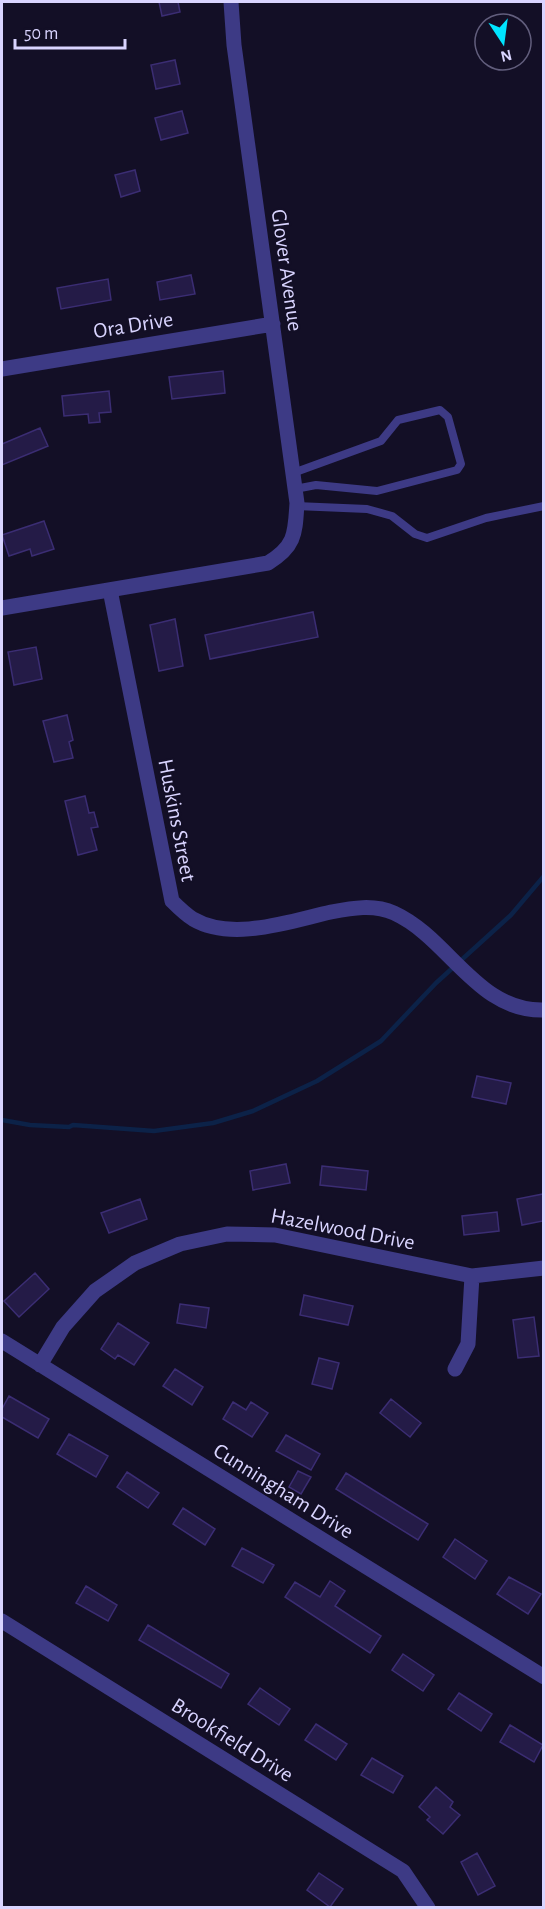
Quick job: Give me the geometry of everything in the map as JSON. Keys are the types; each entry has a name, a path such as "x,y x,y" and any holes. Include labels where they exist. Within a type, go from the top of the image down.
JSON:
{"street":[{"name":"Glover Avenue","path":"110,590 268,563 284,553 291,544 296,529 295,489 234,45 231,2"},
{"name":"Ora Drive","path":"2,369 273,324"},
{"path":"2,608 110,590"},
{"name":"Huskins Street","path":"110,590 172,901 194,919 221,928 263,926 350,908 372,907 394,913 413,925 485,990 506,1004 530,1011 543,1010"},
{"name":"Hazelwood Drive","path":"40,1365 63,1327 95,1291 135,1263 180,1244 227,1234 276,1235 471,1276 543,1268"},
{"path":"455,1369 468,1344 471,1276"},
{"name":"Cunningham Drive","path":"2,1341 543,1677"},
{"name":"Brookfield Drive","path":"2,1621 403,1871 428,1908"}],"lane":[{"path":"292,473 381,441 398,420 441,410 448,417 461,464 457,470 377,491 316,485 295,489"},
{"path":"296,506 367,509 392,516 416,534 427,538 486,518 543,506"}],"building":[{"path":"159,2 178,2 180,12 162,16"},
{"path":"175,60 180,84 156,89 151,65"},
{"path":"182,111 188,133 161,140 155,118"},
{"path":"135,170 140,191 121,197 115,175"},
{"path":"191,275 195,294 160,300 157,282"},
{"path":"108,279 111,300 61,309 57,288"},
{"path":"223,371 225,393 172,399 169,377"},
{"path":"109,391 111,412 99,413 100,422 89,423 88,414 64,416 62,396"},
{"path":"40,428 48,446 2,465 2,444"},
{"path":"44,521 54,549 32,556 30,549 9,556 2,535"},
{"path":"313,612 318,637 210,659 205,635"},
{"path":"175,619 183,666 159,671 150,625"},
{"path":"36,647 42,679 14,685 8,652"},
{"path":"67,715 73,740 69,742 73,758 54,762 43,721"},
{"path":"85,796 89,813 94,812 98,827 91,828 97,850 78,855 65,801"},
{"path":"477,1076 511,1083 506,1104 472,1097"},
{"path":"286,1164 290,1183 253,1190 250,1171"},
{"path":"322,1166 368,1171 366,1190 320,1185"},
{"path":"543,1194 543,1221 522,1225 517,1199"},
{"path":"140,1199 147,1219 109,1233 101,1213"},
{"path":"497,1212 499,1231 464,1235 462,1216"},
{"path":"35,1273 49,1289 19,1317 4,1301"},
{"path":"304,1295 353,1306 348,1325 300,1315"},
{"path":"180,1304 209,1308 206,1328 177,1323"},
{"path":"534,1317 539,1356 518,1358 513,1320"},
{"path":"118,1323 149,1343 134,1365 118,1355 115,1359 101,1349"},
{"path":"319,1358 339,1363 332,1389 312,1384"},
{"path":"175,1369 203,1387 192,1405 163,1386"},
{"path":"9,1396 49,1419 38,1438 2,1417 2,1409"},
{"path":"391,1399 421,1423 410,1437 380,1413"},
{"path":"233,1402 246,1410 251,1402 268,1413 252,1437 223,1419"},
{"path":"69,1434 108,1456 96,1477 57,1454"},
{"path":"286,1435 320,1454 311,1470 276,1451"},
{"path":"298,1471 311,1477 301,1494 289,1487"},
{"path":"127,1472 159,1493 148,1508 117,1487"},
{"path":"346,1473 428,1524 418,1540 336,1489"},
{"path":"183,1508 215,1529 205,1545 173,1524"},
{"path":"455,1539 487,1561 475,1579 443,1557"},
{"path":"242,1548 274,1565 263,1583 232,1566"},
{"path":"509,1577 541,1594 528,1614 497,1594"},
{"path":"330,1581 345,1591 335,1606 381,1636 370,1653 285,1597 295,1582 320,1597"},
{"path":"86,1586 117,1605 108,1621 76,1603"},
{"path":"148,1625 229,1674 221,1688 139,1640"},
{"path":"403,1654 434,1675 423,1691 392,1670"},
{"path":"260,1688 290,1709 279,1725 248,1704"},
{"path":"459,1693 492,1714 481,1731 448,1709"},
{"path":"316,1724 347,1744 336,1760 305,1740"},
{"path":"510,1725 543,1745 534,1762 500,1742"},
{"path":"372,1758 403,1776 393,1793 361,1775"},
{"path":"436,1787 453,1802 450,1807 460,1815 443,1834 427,1820 430,1817 419,1807"},
{"path":"477,1853 495,1886 478,1895 461,1862"},
{"path":"319,1873 343,1889 330,1907 307,1890"}],"waterway":[{"path":"2,1120 30,1125 69,1127 73,1125 154,1131 213,1123 253,1111 317,1081 381,1041 436,983 511,915 544,876"}]}
